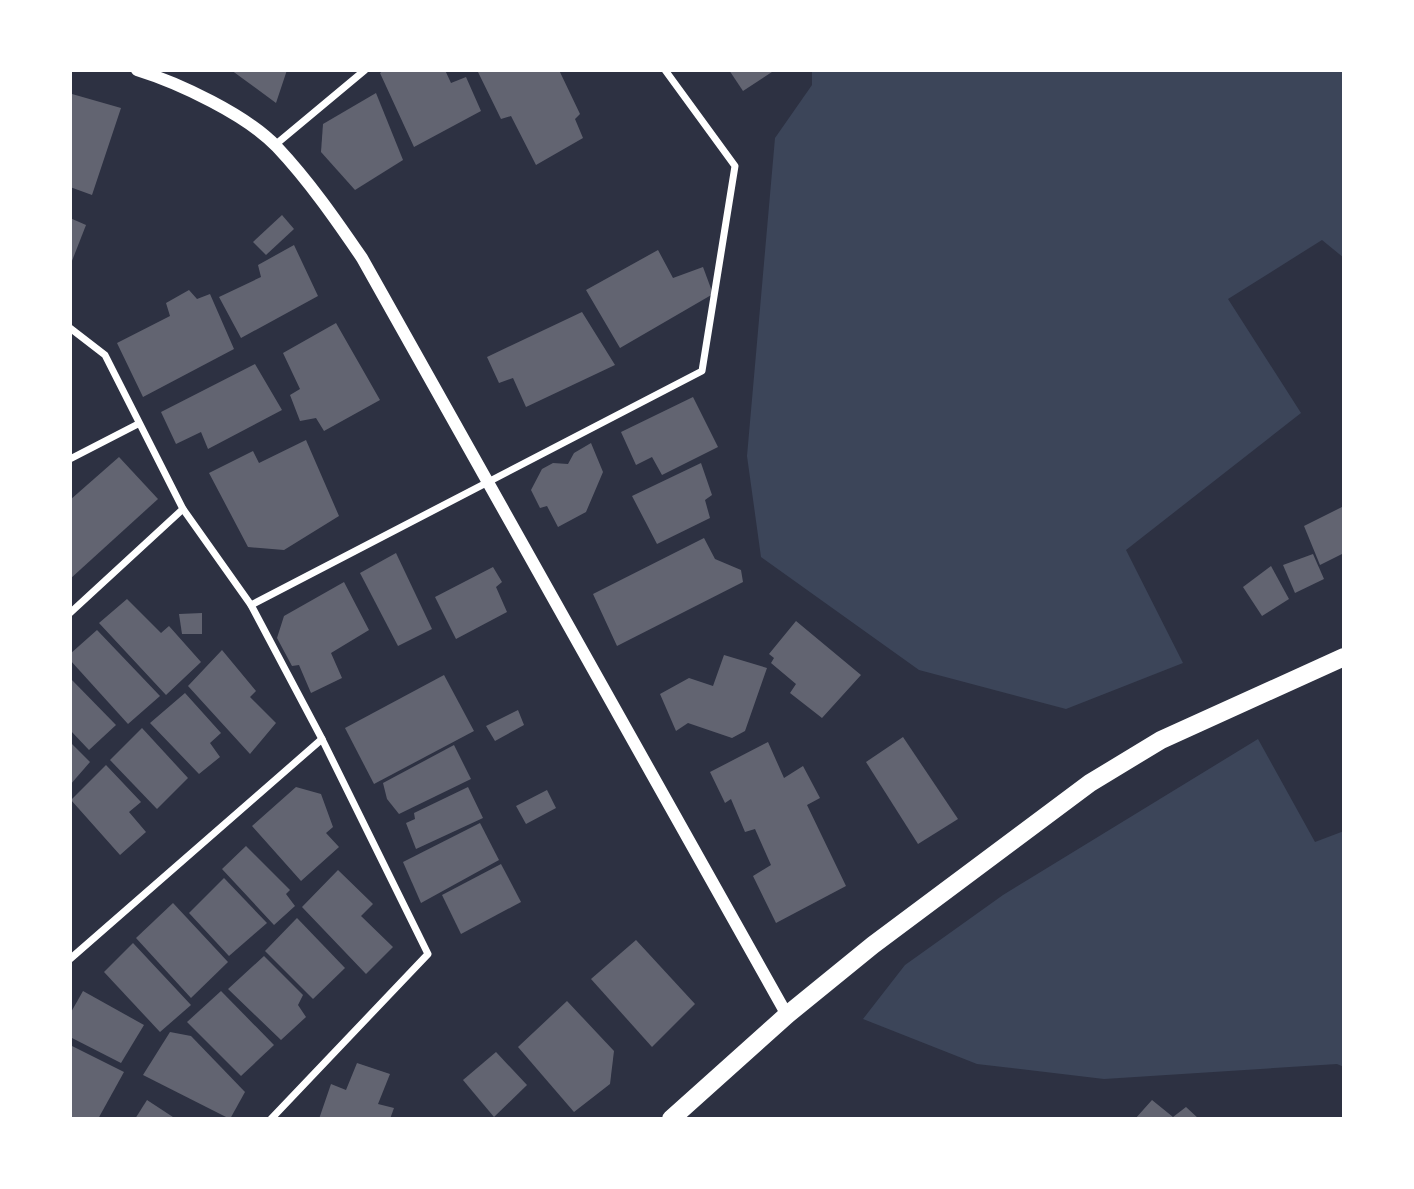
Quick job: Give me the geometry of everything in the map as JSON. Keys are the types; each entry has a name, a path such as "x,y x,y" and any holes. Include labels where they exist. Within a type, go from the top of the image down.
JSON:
{"main road":[{"path":"671,1119 787,1015 916,911 1090,783 1161,740 1344,657"}],"street":[{"path":"137,70 166,79 225,110 275,145 324,203 362,258 787,1015"},
{"path":"275,145 365,70"},
{"path":"251,606 702,371 735,166 665,70"},
{"path":"70,328 105,355 183,509 251,606 323,739 428,954 271,1119"},
{"path":"70,458 138,424"},
{"path":"70,613 183,509"},
{"path":"70,959 323,739"}],"shaded area":[{"path":"812,70 1344,70 1344,258 1322,240 1228,299 1301,413 1126,550 1183,663 1066,709 919,670 761,557 747,456 775,138 812,85"},
{"path":"1258,739 1315,842 1344,831 1344,1067 1337,1064 1104,1079 977,1064 863,1019 905,965 1003,895"}],"building":[{"path":"231,70 287,70 276,103"},
{"path":"384,70 445,70 451,83 466,77 481,111 414,147 380,73"},
{"path":"559,70 580,114 575,119 583,138 536,165 511,116 501,119 478,72"},
{"path":"729,70 775,70 743,91"},
{"path":"376,93 403,160 355,190 321,152 323,124"},
{"path":"72,94 121,108 92,195 70,187"},
{"path":"282,215 294,229 266,255 253,242"},
{"path":"70,218 86,225 70,266"},
{"path":"294,245 318,296 241,338 219,297 261,277 258,265"},
{"path":"658,250 673,278 703,267 713,294 620,348 586,290"},
{"path":"189,290 197,299 210,294 234,349 143,397 117,343 170,316 166,303"},
{"path":"582,312 615,365 526,407 513,378 499,383 487,357"},
{"path":"336,323 380,400 324,431 316,418 300,421 290,395 300,389 283,353"},
{"path":"255,364 282,410 208,449 201,432 176,444 161,412"},
{"path":"693,397 718,447 662,475 652,457 636,465 621,432"},
{"path":"306,440 339,516 284,550 248,547 209,473 253,451 259,463"},
{"path":"591,443 603,472 586,512 558,527 547,506 540,508 531,490 542,469 553,463 568,464 574,453"},
{"path":"119,457 158,499 70,579 70,500"},
{"path":"701,463 712,495 705,500 710,518 657,544 632,496"},
{"path":"1344,506 1344,553 1320,565 1304,526"},
{"path":"704,538 715,559 741,570 743,582 617,646 593,594"},
{"path":"396,553 432,629 398,646 360,573"},
{"path":"1313,554 1324,579 1295,593 1283,565"},
{"path":"1271,566 1289,599 1262,616 1243,587"},
{"path":"493,567 502,582 496,587 507,612 456,639 435,597"},
{"path":"344,582 369,630 331,653 342,678 311,693 299,665 292,666 277,638 284,616"},
{"path":"127,599 161,633 169,626 201,662 166,695 99,623"},
{"path":"202,613 202,634 182,634 179,614"},
{"path":"796,621 861,675 822,718 790,693 796,684 771,663 774,658 769,654"},
{"path":"97,630 160,696 128,724 70,660 70,654"},
{"path":"222,650 256,691 250,697 276,723 250,754 188,686"},
{"path":"724,655 767,668 745,731 732,738 688,723 676,731 660,694 689,678 713,686"},
{"path":"444,675 474,731 374,784 345,728"},
{"path":"70,678 116,725 89,750 70,730"},
{"path":"185,693 221,733 210,743 220,757 199,774 150,723"},
{"path":"518,710 524,725 495,741 486,726"},
{"path":"142,728 188,778 157,809 110,760"},
{"path":"903,737 958,819 918,844 866,762"},
{"path":"70,742 90,762 70,785"},
{"path":"768,742 784,778 803,766 820,798 807,805 846,886 776,923 753,876 771,865 755,829 745,832 731,799 725,803 710,772"},
{"path":"454,745 471,779 399,814 387,799 383,783"},
{"path":"106,765 141,802 129,812 146,832 120,855 71,800"},
{"path":"296,787 321,794 333,827 326,833 339,847 301,881 252,826"},
{"path":"468,787 483,818 416,849 406,823 415,819 414,813"},
{"path":"547,790 556,808 526,824 516,806"},
{"path":"480,823 499,860 421,903 403,862"},
{"path":"246,846 290,890 286,894 295,906 274,925 222,869"},
{"path":"501,864 521,902 461,934 442,895"},
{"path":"338,870 373,904 361,916 393,947 366,974 302,907"},
{"path":"224,878 267,923 229,956 189,913"},
{"path":"173,903 228,962 191,998 136,938"},
{"path":"297,918 345,968 313,999 265,951"},
{"path":"636,940 695,1004 652,1047 591,979"},
{"path":"133,943 191,1005 160,1032 104,972"},
{"path":"264,956 303,995 298,1005 306,1017 281,1040 228,989"},
{"path":"83,991 144,1025 121,1063 70,1037 70,1014"},
{"path":"221,991 274,1045 241,1076 187,1022"},
{"path":"567,1001 614,1051 610,1084 574,1112 518,1047"},
{"path":"170,1032 191,1036 245,1092 230,1119 143,1075"},
{"path":"70,1045 124,1072 98,1119 70,1119"},
{"path":"496,1052 527,1085 494,1117 463,1080"},
{"path":"357,1063 390,1074 378,1104 394,1108 390,1119 319,1119 331,1084 346,1090"},
{"path":"147,1100 176,1119 135,1119"},
{"path":"1152,1100 1173,1117 1186,1107 1199,1119 1135,1119"}]}
